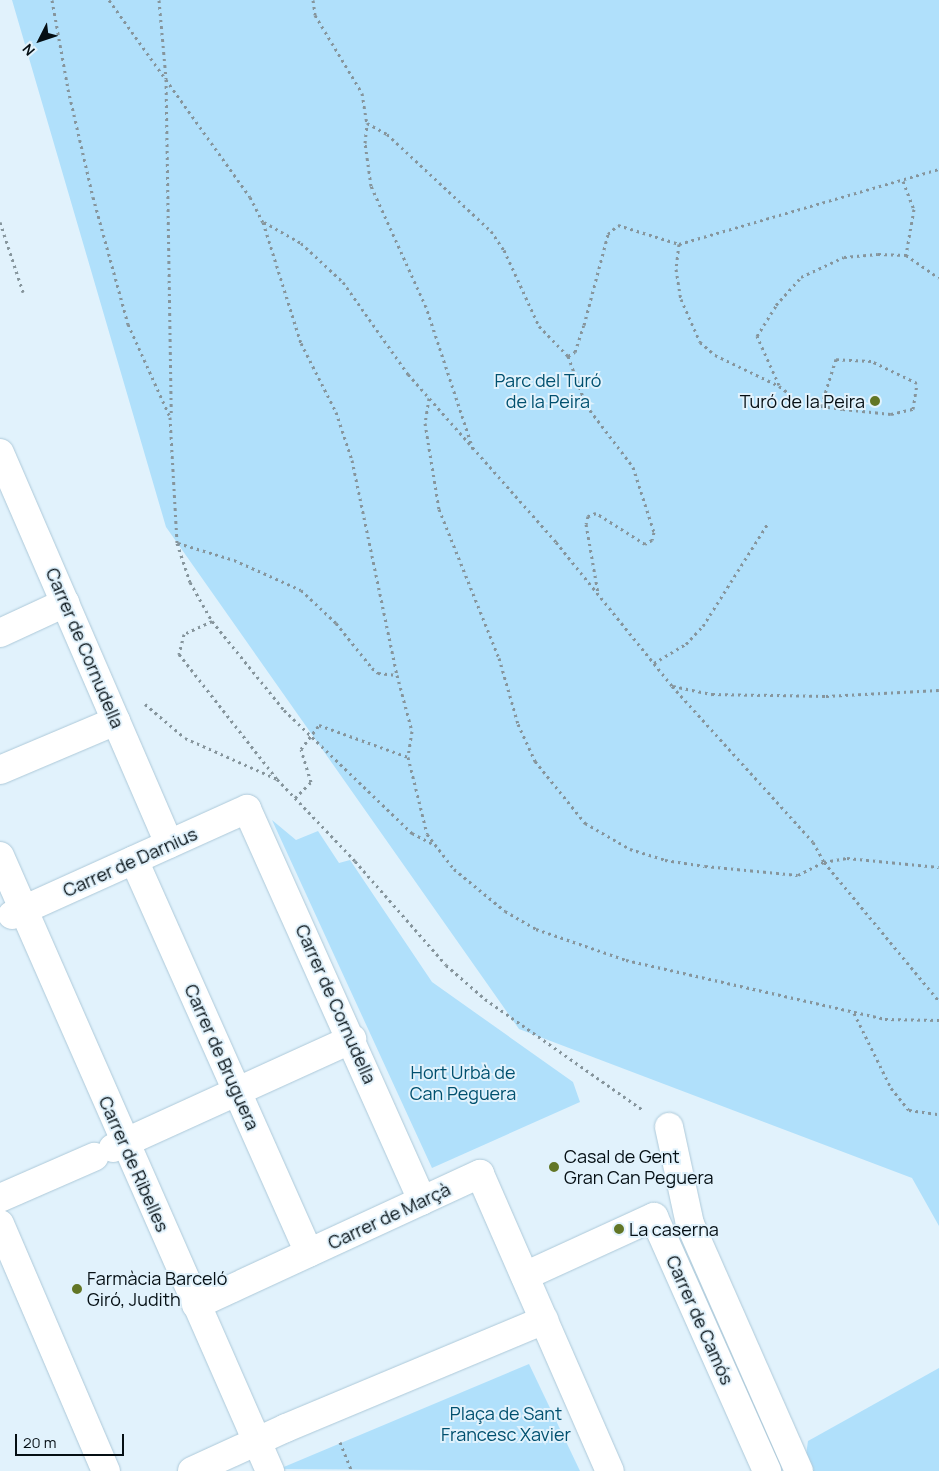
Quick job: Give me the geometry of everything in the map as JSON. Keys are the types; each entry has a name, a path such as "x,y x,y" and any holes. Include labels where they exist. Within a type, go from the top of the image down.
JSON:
{"street":[{"name":"Carrer de Cornudella","path":"0,452 8,492 65,603 169,844"},
{"path":"0,633 65,603"},
{"path":"0,770 116,721"},
{"name":"Carrer de Cornudella","path":"247,809 352,1039 422,1201"},
{"name":"Carrer de Darnius","path":"18,913 247,809"},
{"name":"Carrer de Ribelles","path":"0,856 18,913 38,948 111,1150 196,1305 270,1471"},
{"name":"Carrer de Bruguera","path":"134,860 309,1253"},
{"path":"0,1198 111,1150 352,1039"},
{"path":"669,1127 690,1224 799,1471"},
{"name":"Carrer de Marçà","path":"196,1305 480,1174 525,1276"},
{"name":"Carrer de Camós","path":"525,1276 654,1217 767,1471"},
{"path":"0,1224 106,1471"},
{"path":"525,1276 610,1471"},
{"path":"192,1471 256,1441 544,1320"}],"path":[{"path":"52,0 89,179 128,324 170,417"},
{"path":"109,0 250,197 263,222 301,343 336,412 352,460 397,675 412,731 408,757 427,834 454,869 504,911 536,929 626,960 885,1019 939,1020"},
{"path":"159,0 166,79 170,417 177,543 190,582 212,621 284,710 412,833 436,845"},
{"path":"313,0 316,16 362,93 367,123 365,143 371,186 426,307 473,449"},
{"path":"367,123 387,134 491,231 504,250 539,326 568,356 586,405 633,467 654,532 652,540 645,544 596,513 588,516 586,524 598,594"},
{"path":"568,356 575,352 584,325 608,234 618,225 679,244 903,181 939,169"},
{"path":"903,181 914,208 906,255"},
{"path":"0,222 23,292"},
{"path":"263,222 301,243 342,282 428,398 598,594 672,686 813,842 824,862 939,1001"},
{"path":"679,244 676,269 681,298 700,342 715,356 779,386 799,401 820,406 891,414 913,409 917,383 871,361 836,359 820,406"},
{"path":"779,386 757,336 776,305 801,277 844,258 906,255 939,278"},
{"path":"428,398 425,423 439,508 499,658 518,724 535,761 559,794 585,823 605,837 630,849 665,860 798,875 824,862 847,858 939,867"},
{"path":"654,663 686,644 703,626 768,523"},
{"path":"177,543 234,560 301,590 336,623 372,668 378,673 397,675"},
{"path":"212,621 184,634 179,654 277,779 368,874 446,965 478,994 669,1127"},
{"path":"672,686 712,694 826,696 939,690"},
{"path":"142,705 148,704 185,738 277,779"},
{"path":"295,798 312,782 301,749 309,734 319,725 408,757"},
{"path":"854,1013 891,1088 909,1110 939,1114"}],"green space":[{"name":"Parc del Turó de la Peira","path":"12,0 939,0 939,1226 912,1178 519,1029 166,527"},
{"name":"Hort Urbà de Can Peguera","path":"272,820 296,840 318,831 339,863 350,860 432,982 573,1082 580,1102 432,1168"},
{"name":"Plaça de Sant Francesc Xavier","path":"529,1364 580,1471 279,1469"},
{"path":"939,1368 939,1471 811,1471 805,1462 808,1441"}],"place":[{"name":"Turó de la Peira","path":"875,401"},
{"name":"Casal de Gent Gran Can Peguera","path":"554,1167"},
{"name":"La caserna","path":"619,1229"},
{"name":"Farmàcia Barceló Giró, Judith","path":"77,1289"}]}
